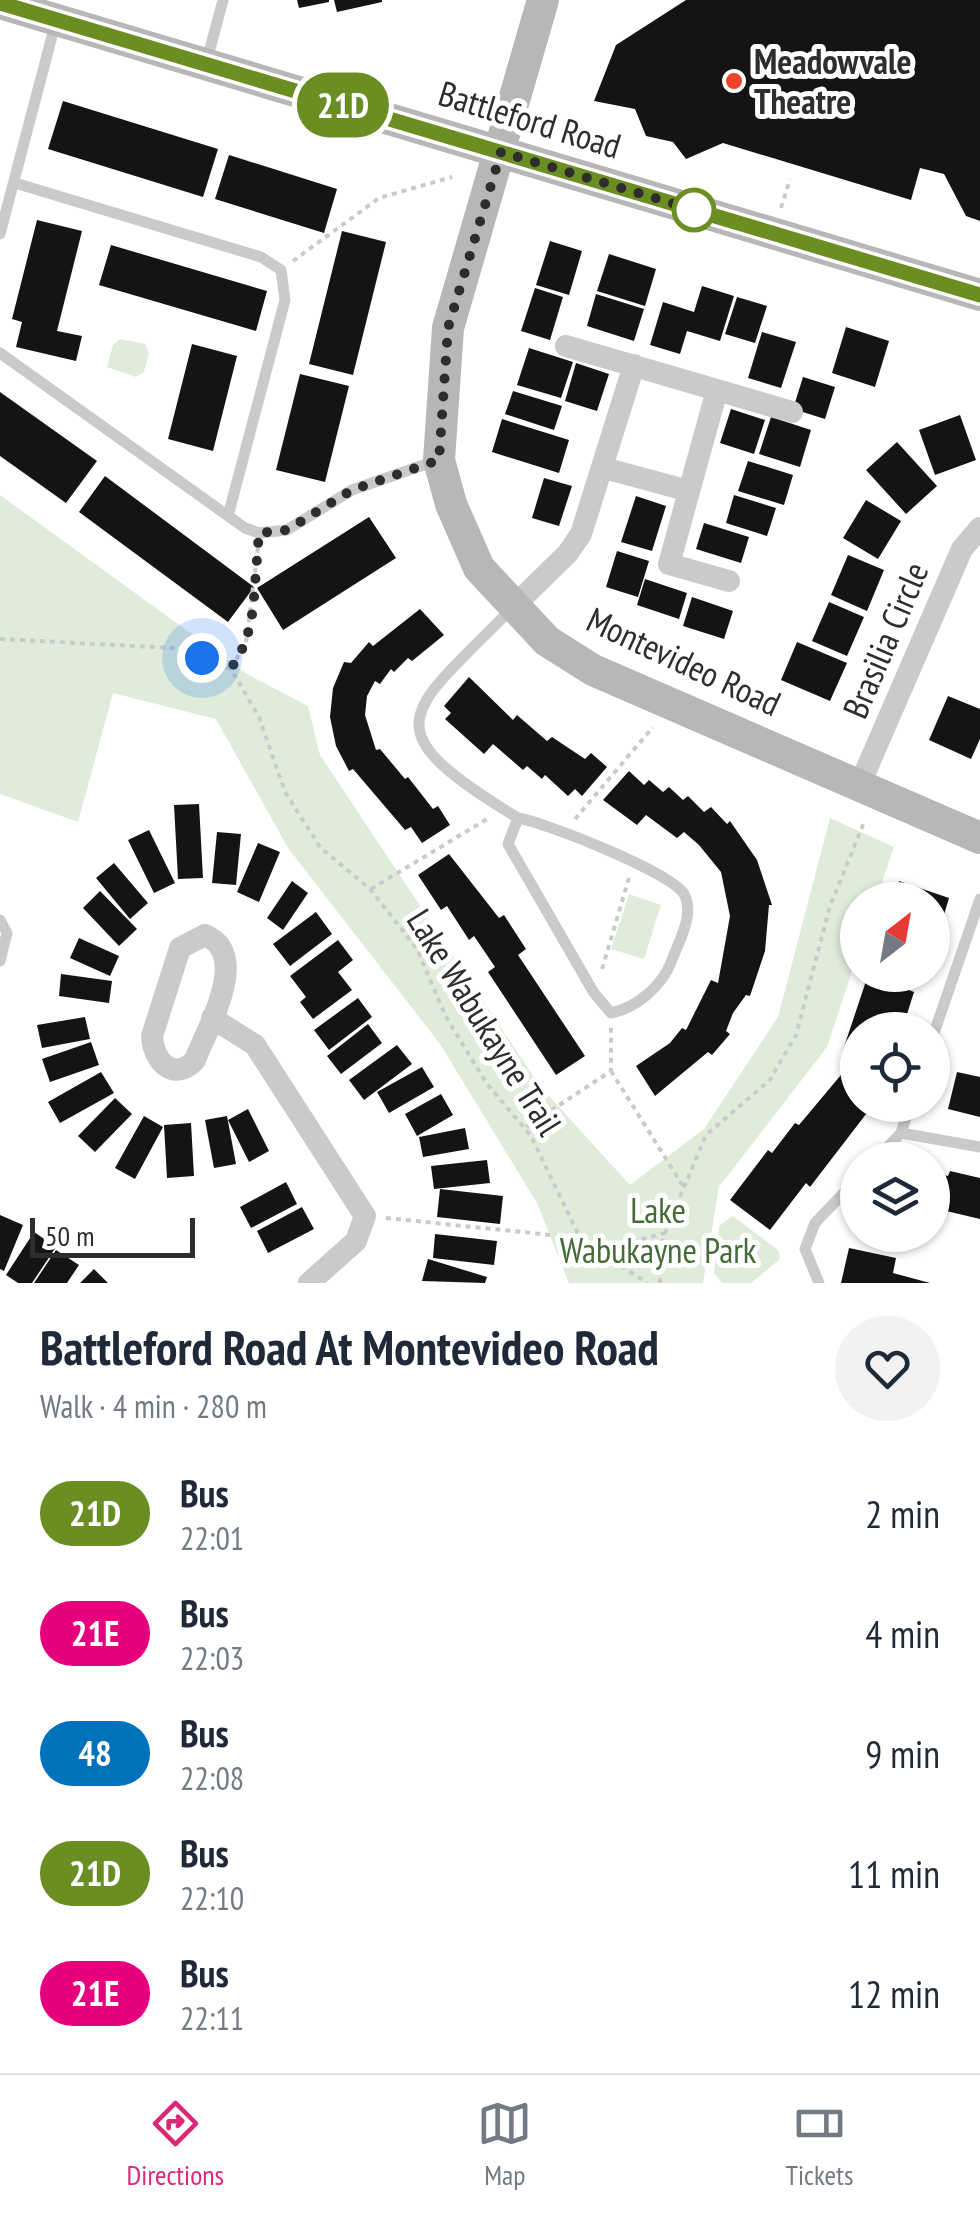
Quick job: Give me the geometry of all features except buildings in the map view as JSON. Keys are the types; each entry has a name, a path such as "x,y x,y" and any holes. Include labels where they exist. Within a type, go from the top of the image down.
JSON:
{"street":[{"name":"Montevideo Road","path":"543,0 448,328 439,460 451,504 479,568 547,641 593,670 980,838"},
{"name":"Battleford Road","path":"0,3 980,295"},
{"path":"566,346 792,412"},
{"path":"512,607 568,553 581,534 634,366"},
{"path":"717,390 669,564 730,582"},
{"path":"604,468 689,492"},
{"name":"Brasilia Circle","path":"869,787 962,549 980,528"},
{"path":"205,935 219,941 227,952 227,969 212,1018 188,1068 174,1070 161,1065 152,1052 152,1036 180,948 205,935"},
{"path":"212,1018 255,1045 365,1216 356,1241 309,1283"}],"lane":[{"path":"206,64 223,0"},
{"path":"0,234 56,20"},
{"path":"14,184 261,256 282,270 285,300 228,516"},
{"path":"0,353 228,516 259,533 287,530 352,490 439,460"},
{"path":"512,607 428,693 416,715 417,734 440,765 518,818 564,832 634,863 668,880 684,895 688,916 668,972 629,1010 611,1013 594,993 508,844 518,818"},
{"path":"941,1012 980,899"},
{"path":"0,920 7,933 0,961"},
{"path":"892,1142 904,1122"},
{"path":"900,1133 980,1147"},
{"path":"819,1283 805,1249 815,1222 840,1196"}],"path":[{"path":"282,270 379,198 452,177"},
{"path":"0,639 173,648 231,669 250,626 259,533"},
{"name":"Lake Wabukayne Trail","path":"231,669 259,716 285,792 320,847 370,889 417,949 446,1017 487,1084 524,1128 580,1238"},
{"path":"564,832 672,704"},
{"path":"660,1283 659,1253 665,1233 706,1135 769,1081 796,1035 830,906 869,787"},
{"path":"370,889 504,809"},
{"path":"594,993 634,863"},
{"path":"611,1013 612,1071 683,1187"},
{"path":"524,1128 612,1071"},
{"path":"365,1216 580,1238 647,1283"},
{"path":"603,1250 665,1233"}],"green space":[{"path":"120,339 145,344 149,354 144,372 136,377 107,367 113,345"},
{"name":"Lake Wabukayne Park","path":"0,495 247,674 308,706 320,755 539,1085 630,1185 704,1129 778,1017 830,818 894,847 882,882 840,882 840,992 845,992 827,1047 719,1187 703,1283 569,1283 537,1203 440,1044 288,848 216,719 113,693 78,822 0,794"},
{"path":"629,894 661,905 644,959 611,949"},
{"path":"733,1216 778,1250 780,1259 751,1283 722,1283 714,1273 719,1226"}],"bus line":[{"name":"21D","path":"0,3 980,295"}],"place":[{"name":"Meadowvale Theatre","path":"734,81"}],"route":[{"path":"202,658 231,669 246,642 253,610 259,533 287,530 352,490 439,460 448,328 501,152 705,213 694,210"}]}
